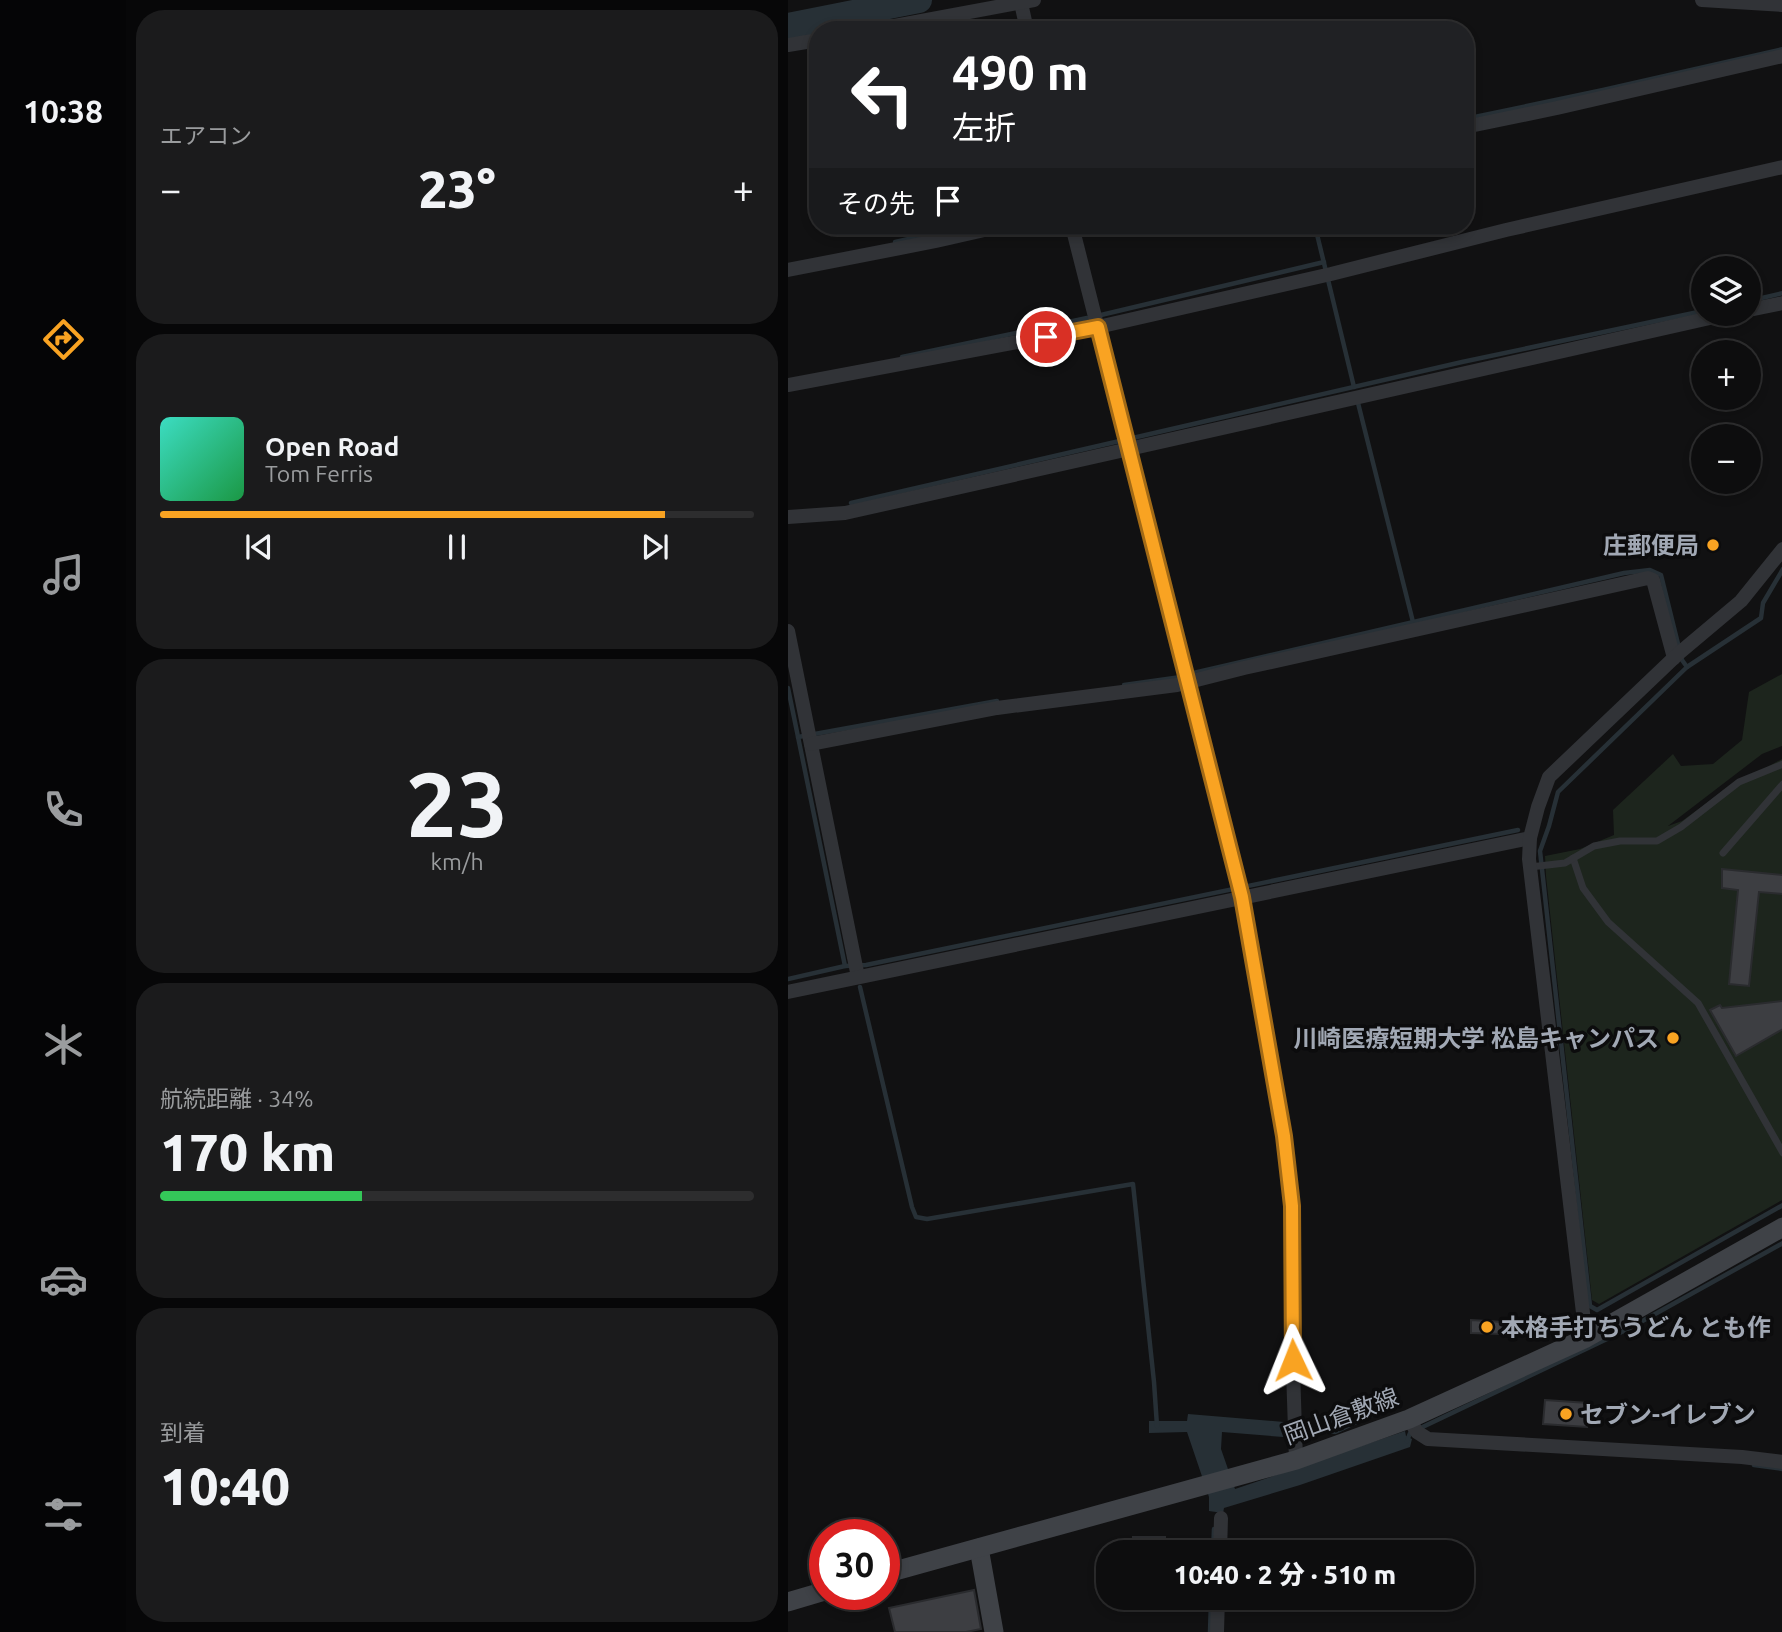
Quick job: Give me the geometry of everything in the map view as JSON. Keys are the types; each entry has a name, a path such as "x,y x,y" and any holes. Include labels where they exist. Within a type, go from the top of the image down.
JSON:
{"main road":[{"name":"岡山倉敷線","path":"900,1570 1413,1426 1586,1338 1783,1227"},
{"path":"979,1548 994,1632"},
{"path":"788,1602 809,1596"}],"street":[{"path":"1702,0 1783,5"},
{"path":"921,21 1028,1 1027,21"},
{"path":"788,45 809,42"},
{"path":"1474,125 1783,56"},
{"path":"788,385 1098,327 1783,167"},
{"path":"788,270 962,235"},
{"path":"1074,235 1241,890 1284,1136 1292,1206 1291,1310 1296,1460"},
{"path":"1761,308 1783,303"},
{"path":"788,517 845,513 1128,443 1357,397 1691,322"},
{"path":"1586,1338 1537,866 1529,838 1549,777 1678,654 1741,601 1783,549"},
{"path":"810,738 997,708 1177,685 1186,677 1648,578 1653,580 1678,654"},
{"path":"788,631 857,970"},
{"path":"788,992 857,970 1241,890 1529,838"},
{"path":"1413,1426 1428,1439 1742,1457 1783,1462"},
{"path":"1220,1540 1221,1518"},
{"path":"1217,1632 1218,1610"}],"lane":[{"path":"1537,866 1565,863 1594,846 1620,841 1657,841 1681,827 1739,782 1783,764"},
{"path":"1723,853 1783,784"},
{"path":"1573,858 1583,888 1608,922 1698,1003 1783,1153"}],"shaded area":[{"name":"川崎医療短期大学 松島キャンパス","path":"1782,674 1782,746 1762,754 1668,826 1682,821 1726,789 1782,759 1782,1200 1599,1304 1592,1300 1545,856 1580,849 1614,835 1613,810 1673,754 1681,766 1713,764 1742,740 1749,692"},
{"path":"1379,1405 1379,1414 1336,1434 1311,1433 1283,1437 1222,1432 1221,1449 1235,1489 1405,1431 1406,1436 1412,1439 1410,1447 1224,1508 1223,1513 1209,1511 1209,1497 1187,1432 1149,1433 1149,1421 1187,1421 1188,1414 1284,1422 1333,1418 1336,1423"}],"building":[{"path":"1722,869 1783,875 1783,894 1759,892 1749,986 1729,984 1738,890 1722,888"},
{"path":"1783,1001 1783,1029 1736,1056 1710,1010 1720,1005 1722,1008"},
{"name":"本格手打ちうどん とも作","path":"1471,1320 1503,1322 1502,1334 1471,1333"},
{"name":"セブン-イレブン","path":"1545,1400 1588,1403 1587,1427 1543,1424"},
{"path":"1133,1537 1165,1537 1165,1540 1133,1540"},
{"path":"974,1590 981,1629 966,1632 895,1632 890,1610 900,1610 900,1606"}],"waterway":[{"path":"813,21 919,0"},
{"path":"788,26 809,22"},
{"path":"1474,117 1783,49"},
{"path":"895,242 926,235"},
{"path":"1317,235 1354,387"},
{"path":"1101,315 1324,262"},
{"path":"1761,298 1783,293"},
{"path":"851,503 1462,362 1691,314"},
{"path":"902,357 1087,318"},
{"path":"1357,399 1413,622"},
{"path":"1783,569 1763,603 1761,618 1687,667 1558,792 1540,851 1590,1306 1597,1310 1783,1205"},
{"path":"1189,674 1624,573 1650,570 1661,575 1682,660 1687,667"},
{"path":"1124,685 1181,677"},
{"path":"788,688 845,966"},
{"path":"798,737 997,701"},
{"path":"788,979 1518,830"},
{"path":"860,987 916,1217 927,1219 1133,1184 1157,1426"},
{"path":"1407,1441 1410,1433 1628,1329 1783,1243"},
{"path":"1754,1465 1783,1469"},
{"path":"1214,1529 1214,1540"},
{"path":"1210,1632 1211,1610"}],"place":[{"name":"庄郵便局","path":"1713,545"},
{"name":"川崎医療短期大学 松島キャンパス","path":"1673,1038"},
{"name":"本格手打ちうどん とも作","path":"1487,1327"},
{"name":"セブン-イレブン","path":"1566,1414"}],"route":[{"path":"1046,337 1098,327 1242,897 1284,1136 1292,1206 1293,1360"}]}
